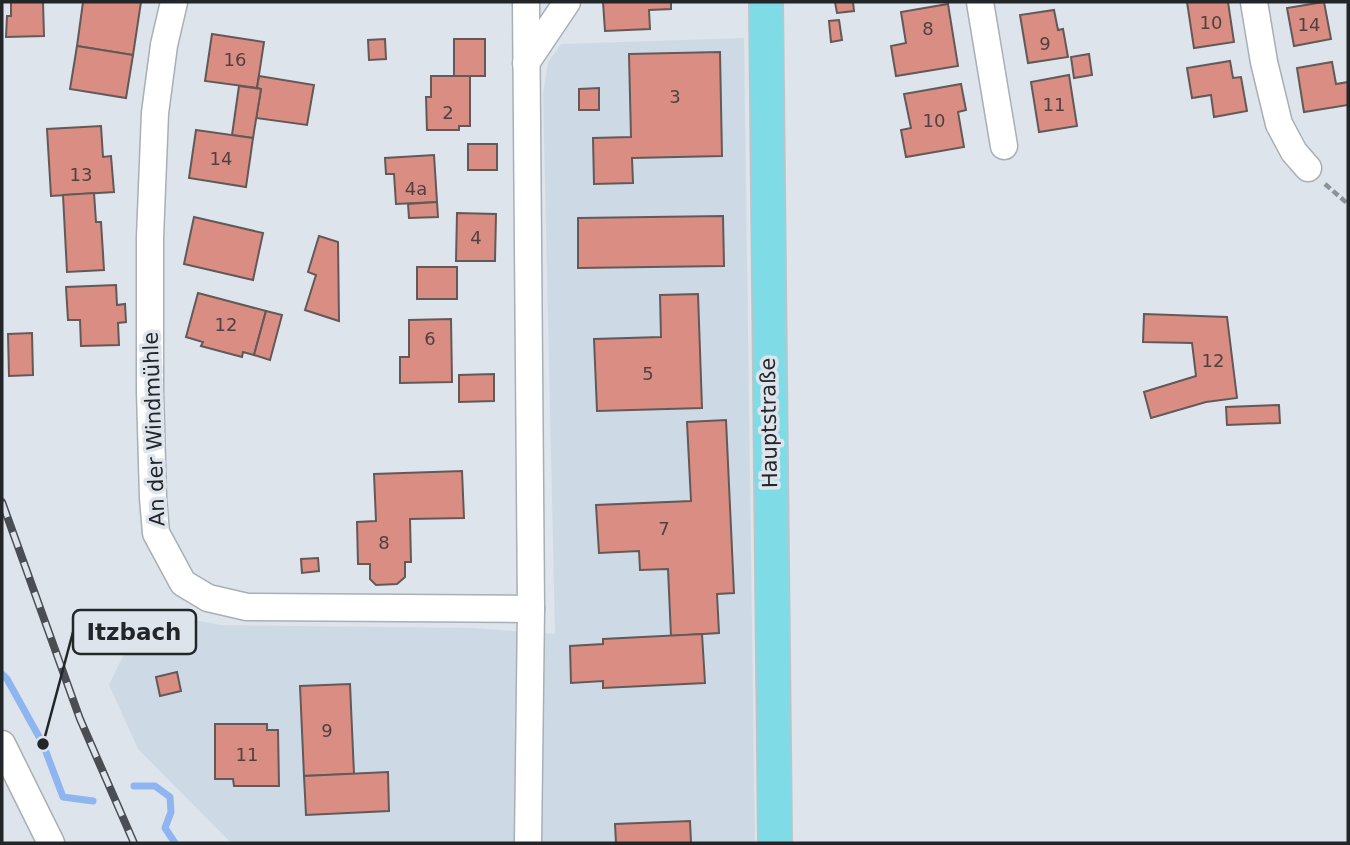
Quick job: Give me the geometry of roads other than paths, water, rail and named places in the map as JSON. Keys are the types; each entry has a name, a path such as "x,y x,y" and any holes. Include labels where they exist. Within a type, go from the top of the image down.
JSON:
{"main road":[{"name":"Hauptstraße","path":"766,2 775,843"}],"street":[{"name":"An der Windmühle","path":"174,2 164,45 155,113 150,237 150,392 156,533 183,583 208,598 247,607 531,609"},
{"path":"526,2 531,609 528,843"},
{"path":"526,62 567,2"},
{"path":"980,2 1004,146"},
{"path":"1254,2 1264,62 1279,124 1294,152 1308,168"},
{"path":"2,744 51,843"}],"waterway":[{"path":"2,674 43,744 63,797 93,801"},
{"path":"134,786 155,786 170,797 171,812 165,828 175,843"}],"railway":[{"path":"2,502 80,719 134,843"}],"place":[{"name":"Itzbach","path":"43,744"}]}
